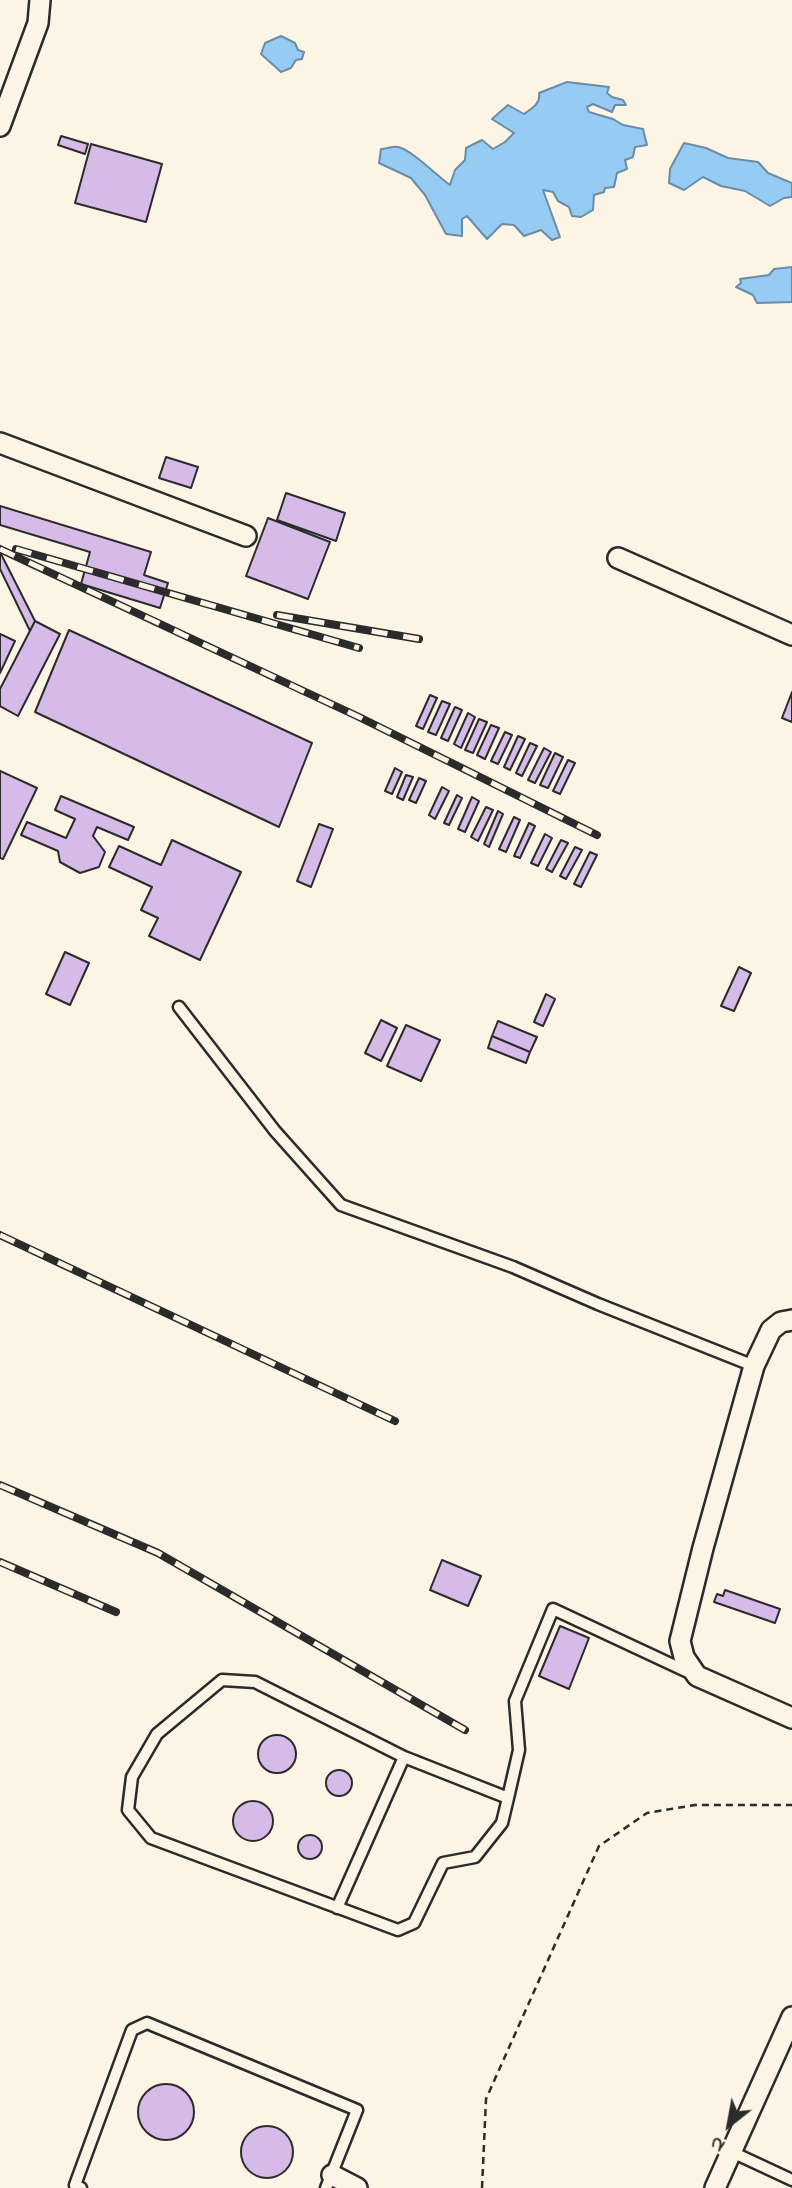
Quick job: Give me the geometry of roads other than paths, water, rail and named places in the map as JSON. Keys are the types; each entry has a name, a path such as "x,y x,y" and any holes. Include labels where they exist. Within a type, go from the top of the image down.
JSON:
{"street":[{"path":"0,126 38,23 40,0"},
{"path":"0,443 246,536"},
{"path":"618,558 792,635"},
{"path":"792,1320 781,1322 771,1330 754,1366 703,1548 680,1642 684,1657 697,1676 792,1718"},
{"path":"715,2188 792,2017"},
{"path":"329,2182 357,2188"}],"lane":[{"path":"179,1007 275,1131 341,1205 513,1267 754,1366"},
{"path":"508,1798 404,1757 256,1682 222,1680 157,1734 132,1777 128,1810 151,1838 398,1930 414,1923 443,1863 475,1857 502,1823 508,1798 519,1750 515,1701 553,1609 697,1676"},
{"path":"337,1908 404,1757"},
{"path":"77,2187 132,2030 147,2023 357,2110 329,2182"},
{"path":"732,2152 792,2180"}],"water":[{"path":"281,36 295,43 298,50 304,52 302,59 296,60 291,68 281,72 261,54 265,43"},
{"path":"567,82 609,87 607,93 623,100 626,105 615,105 612,112 593,104 587,107 589,112 623,125 643,129 647,145 635,147 633,157 625,160 627,169 617,173 614,187 605,188 604,192 594,195 593,210 581,217 572,216 569,207 558,201 553,192 543,190 560,237 552,240 541,230 524,236 514,225 502,224 487,239 467,216 462,219 462,236 446,234 425,195 411,178 379,163 381,149 398,147 417,158 450,185 455,170 465,160 466,148 482,140 493,149 514,133 492,119 508,105 524,114 537,103 539,93"},
{"path":"684,143 706,148 728,158 758,162 768,173 792,183 792,197 784,198 770,206 745,191 721,186 703,177 684,190 669,183 670,169"},
{"path":"792,267 792,302 757,303 753,295 736,287 741,283 740,279 769,275 774,269"}],"railway":[{"path":"0,549 359,717 597,835"},
{"path":"16,549 359,648"},
{"path":"277,615 419,639"},
{"path":"0,1235 395,1421"},
{"path":"0,1485 158,1553 465,1730"},
{"path":"0,1562 116,1612"}]}
